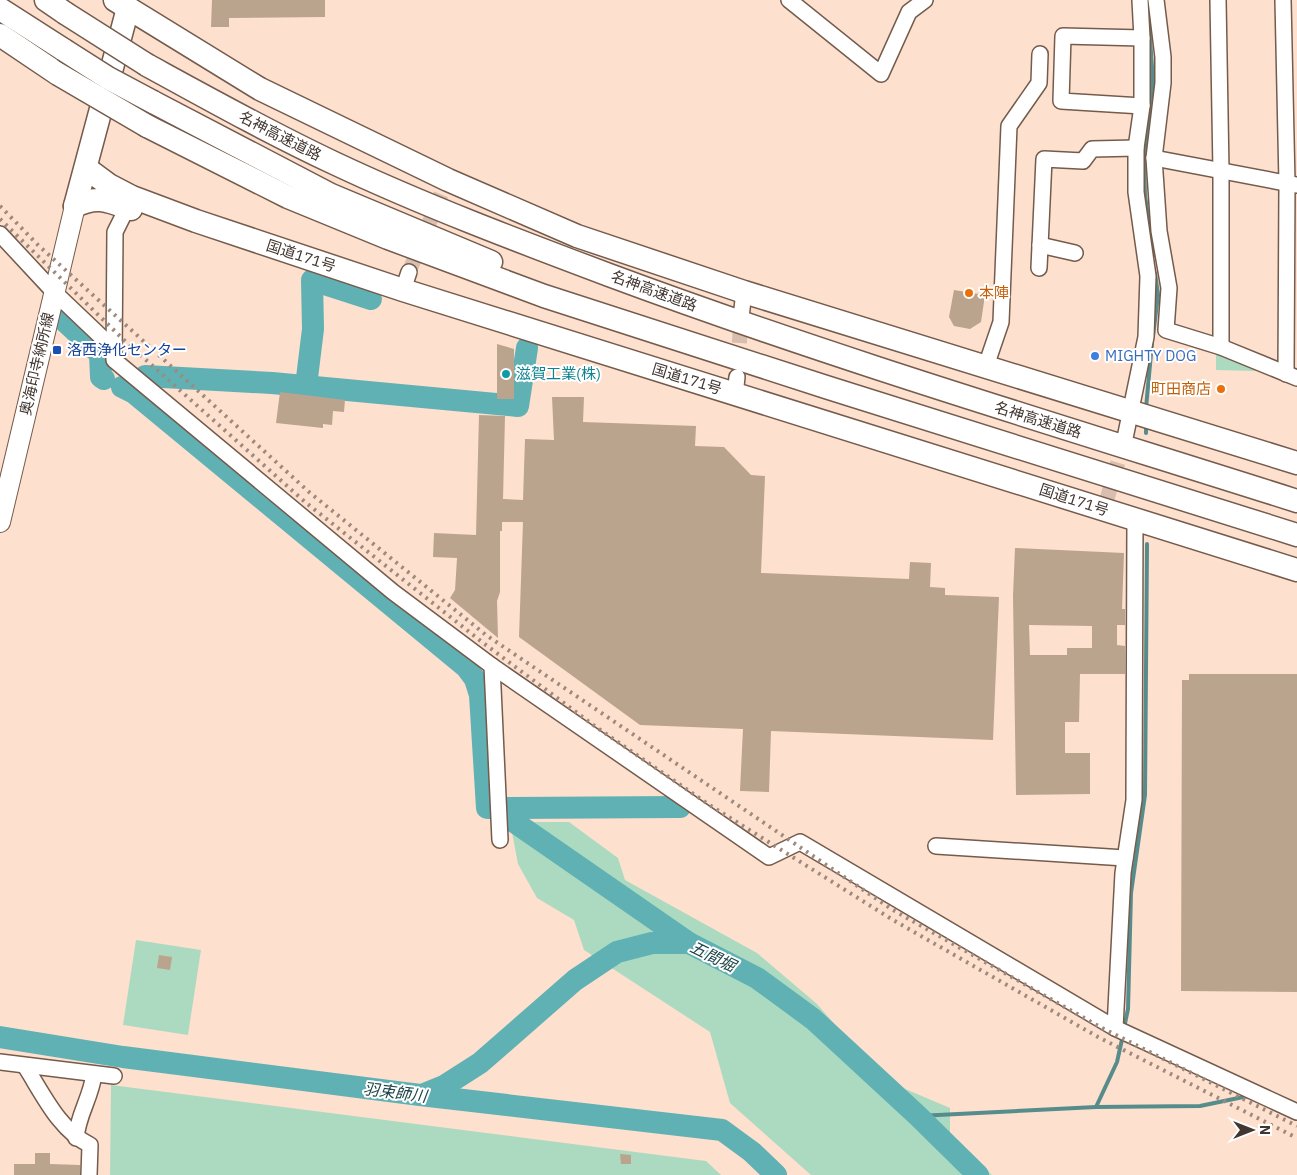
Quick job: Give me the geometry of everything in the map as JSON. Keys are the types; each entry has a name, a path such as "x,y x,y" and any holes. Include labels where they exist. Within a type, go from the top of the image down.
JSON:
{"highway":[{"name":"名神高速道路","path":"46,0 147,65 231,111 334,163 565,258 714,314 879,370 1297,501"},
{"path":"75,206 86,168 121,2 260,89 445,186 577,236 744,292 1297,463"},
{"name":"名神高速道路","path":"0,9 108,78 331,195 674,336 829,388"},
{"name":"名神高速道路","path":"0,35 58,74 147,126 288,197 414,248 544,296 1297,535"},
{"name":"国道171号","path":"86,168 109,185 132,197 274,247 406,281 1105,504 1135,520 1297,570"},
{"path":"75,206 88,200 109,200 127,208 241,245 274,247"}],"main road":[{"name":"奥海印寺納所線","path":"0,522 75,206"}],"street":[{"path":"789,0 881,74 909,12 925,0"},
{"path":"1125,438 1146,337 1148,276 1136,192 1136,148 1142,106 1140,0"},
{"path":"1156,0 1163,57 1163,83 1154,158 1159,231 1168,288 1166,330 1221,347 1292,376 1292,184 1283,0"},
{"path":"1218,0 1221,170 1221,347"},
{"path":"1142,38 1063,36 1061,101 1142,106"},
{"path":"986,366 1001,322 1009,126 1039,83 1040,54"},
{"path":"1039,268 1044,159 1083,161 1092,150 1136,148"},
{"path":"1154,158 1292,184"},
{"path":"127,208 115,232 114,360 296,514 392,592 492,666 769,857 800,842 1115,1028 1297,1112"},
{"path":"0,234 54,292 114,349"},
{"path":"1040,245 1075,253"},
{"path":"742,317 744,292"},
{"path":"1115,1028 1118,932 1125,858 1134,800 1135,520"},
{"path":"492,666 500,840"},
{"path":"936,846 1125,858"},
{"path":"0,1062 114,1076"},
{"path":"25,1066 53,1111 76,1138 90,1145 88,1175"},
{"path":"76,1138 77,1121 92,1087 94,1074"}],"green space":[{"path":"1216,350 1257,365 1255,371 1216,370"},
{"path":"510,822 569,822 618,858 625,880 757,953 817,1004 850,1042 903,1088 950,1108 950,1135 992,1175 811,1175 730,1103 710,1032 584,950 574,920 537,898 518,864"},
{"path":"136,940 201,950 188,1035 123,1025"},
{"path":"111,1085 706,1161 721,1175 110,1175"}],"building":[{"path":"212,0 325,0 325,17 229,18 229,27 211,27"},
{"path":"954,290 985,295 981,322 970,329 954,326 949,317"},
{"name":"滋賀工業(株)","path":"497,344 514,349 514,399 497,399"},
{"path":"280,392 345,400 344,412 333,411 332,425 323,424 323,428 276,423"},
{"path":"552,397 584,397 583,422 696,426 695,446 724,447 751,475 765,476 761,573 909,579 910,562 931,563 930,587 945,588 945,595 999,597 993,740 771,731 769,792 740,791 743,729 640,725 519,637 523,522 502,522 502,531 500,531 500,592 497,601 498,638 450,598 455,590 457,558 433,557 434,533 476,535 479,415 505,416 503,499 523,500 525,439 554,440"},
{"path":"1015,548 1124,553 1122,609 1125,609 1125,625 1117,625 1117,645 1125,646 1125,674 1080,674 1079,722 1065,722 1065,753 1090,753 1090,794 1016,795 1013,596","holes":["1029,625 1092,626 1092,648 1067,648 1067,655 1030,655"]},
{"path":"1189,674 1297,674 1297,992 1181,991 1182,680 1189,680"},
{"path":"159,955 172,957 170,970 157,968"},
{"path":"35,1153 50,1153 50,1164 80,1165 80,1175 14,1175 14,1164 35,1164"},
{"path":"620,1154 631,1155 631,1164 621,1164"}],"waterway":[{"path":"1148,10 1153,81 1144,160 1145,195 1153,256"},
{"path":"1153,336 1158,295 1155,273"},
{"path":"306,386 313,329 312,280 371,299"},
{"path":"61,318 100,354 101,377 104,379"},
{"path":"1146,408 1152,343"},
{"path":"145,376 272,383 518,406 527,348"},
{"path":"122,387 134,393 466,667 475,679 480,695 487,808 680,807"},
{"path":"1146,425 1146,433"},
{"path":"1124,1028 1128,1009 1131,893 1145,795 1147,544"},
{"path":"494,808 689,943"},
{"name":"五間堀","path":"422,1095 444,1086 480,1063 575,980 617,952 652,943 689,943 757,978 813,1019 918,1116 978,1175"},
{"path":"1096,1107 1117,1062 1123,1035"},
{"name":"羽束師川","path":"0,1037 123,1057 420,1095 722,1130 752,1152 776,1175"},
{"path":"918,1116 1096,1107 1200,1106 1248,1096"}],"tunnel":[{"path":"409,272 442,192"},
{"path":"738,366 741,317"},
{"path":"1107,499 1125,438"}],"railway":[{"path":"0,206 38,245 309,492 486,635 893,910 1102,1028 1297,1126"},
{"path":"0,219 127,343 305,502 482,642 596,727 708,804 893,920 1098,1037 1297,1138"}],"place":[{"name":"本陣","path":"969,293"},
{"name":"洛西浄化センター","path":"57,350"},
{"name":"MIGHTY DOG","path":"1095,356"},
{"name":"滋賀工業(株)","path":"506,374"},
{"name":"町田商店","path":"1221,389"}]}
